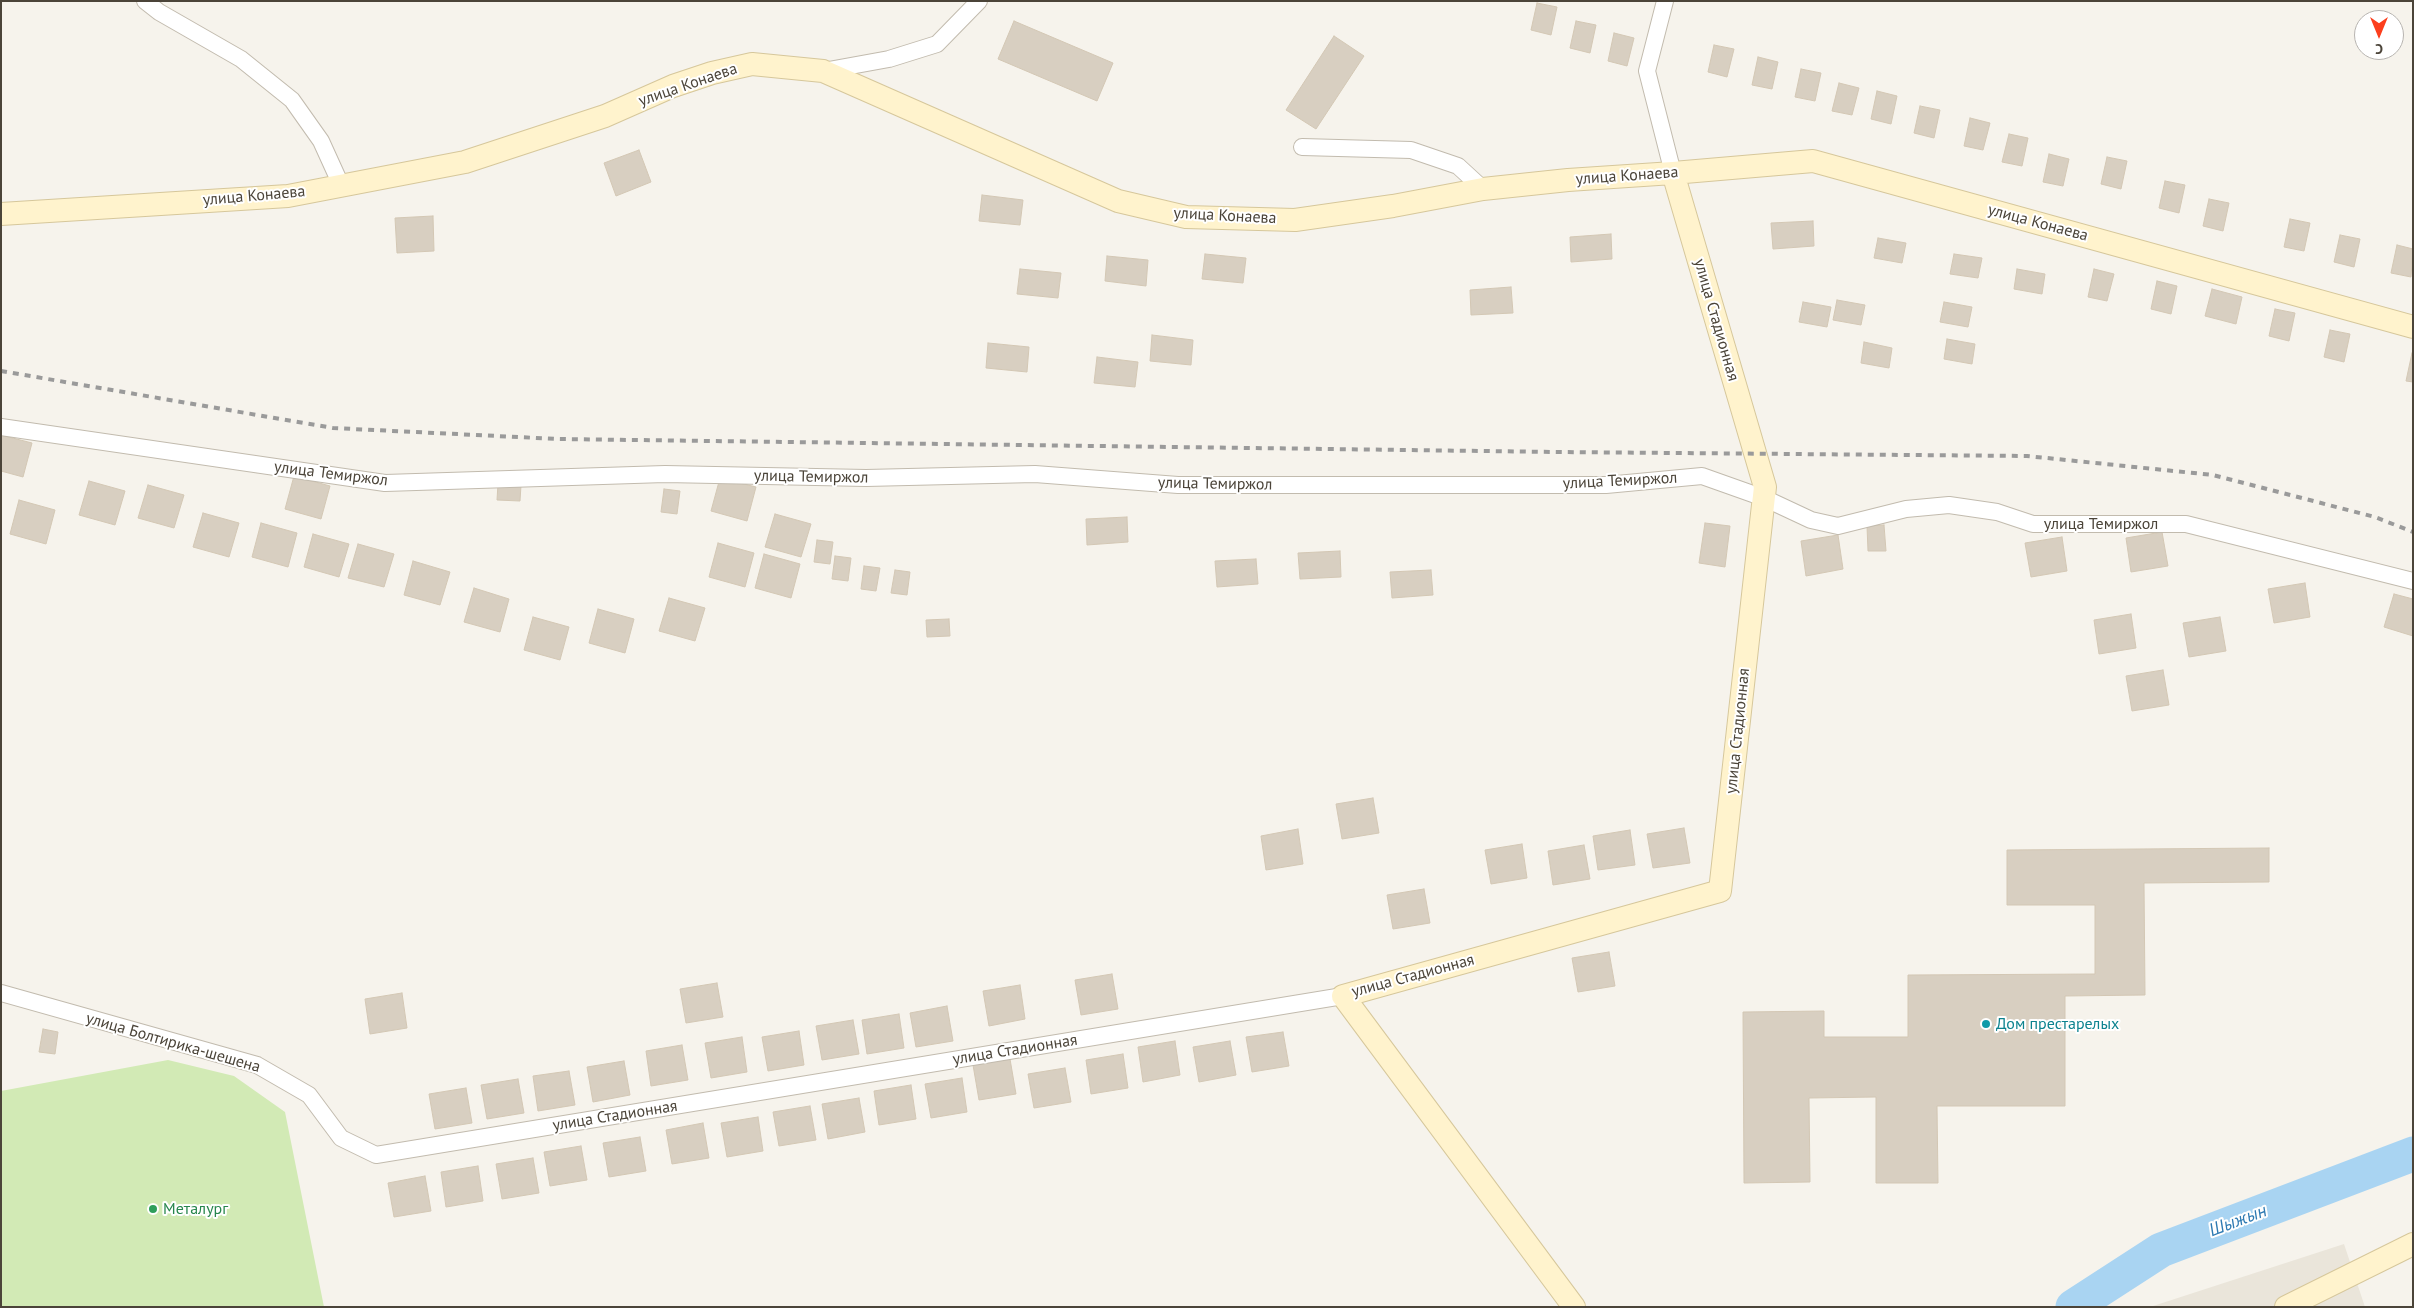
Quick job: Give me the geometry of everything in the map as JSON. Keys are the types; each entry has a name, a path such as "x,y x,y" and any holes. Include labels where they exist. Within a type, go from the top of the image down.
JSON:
{"street":[{"path":"145,1 159,12 241,59 292,100 321,141 341,185"},
{"path":"823,71 889,59 937,44 979,1"},
{"path":"1666,1 1648,71 1673,173"},
{"name":"улица Конаева","path":"1,214 288,196 464,162 606,116 673,86 712,73 752,64 823,71 1118,201 1186,216 1295,220 1393,206 1483,189 1568,180 1813,161 2413,326"},
{"path":"1302,147 1410,150 1458,166 1483,189"},
{"name":"улица Стадионная","path":"376,1155 1343,996 1720,891 1765,488 1673,173"},
{"name":"улица Темиржол","path":"1,427 385,482 665,474 866,478 1035,474 1178,485 1606,484 1702,476 1764,498 1811,520 1838,526 1906,509 1949,506 1997,512 2033,524 2186,524 2413,581"},
{"name":"улица Болтирика-шешена","path":"1,993 257,1065 309,1095 341,1138 376,1155"},
{"path":"1343,996 1574,1307"},
{"path":"2286,1307 2413,1244"}],"shaded area":[{"path":"2344,1244 2365,1307 2150,1307"}],"green space":[{"name":"Металург","path":"168,1060 234,1076 285,1112 324,1307 1,1307 1,1091"}],"building":[{"path":"1537,3 1557,7 1551,35 1531,30"},
{"path":"1014,21 1113,63 1097,101 998,59"},
{"path":"1576,21 1596,25 1590,53 1570,48"},
{"path":"1614,33 1634,38 1627,66 1608,61"},
{"path":"1334,36 1364,56 1316,129 1286,110"},
{"path":"1714,45 1734,49 1727,77 1708,72"},
{"path":"1758,57 1778,62 1772,89 1752,85"},
{"path":"1801,69 1821,73 1815,101 1795,97"},
{"path":"1839,83 1859,88 1852,115 1832,111"},
{"path":"1877,91 1897,96 1891,124 1871,119"},
{"path":"1920,106 1940,110 1934,138 1914,133"},
{"path":"1970,118 1990,123 1983,150 1964,146"},
{"path":"2009,134 2028,138 2022,166 2002,162"},
{"path":"639,150 651,182 616,196 604,163"},
{"path":"2049,154 2069,159 2063,186 2043,182"},
{"path":"2107,157 2127,161 2121,189 2101,184"},
{"path":"2165,181 2185,185 2179,213 2159,208"},
{"path":"982,195 1023,200 1020,225 979,221"},
{"path":"2209,199 2229,203 2223,231 2203,226"},
{"path":"433,216 434,251 397,253 395,218"},
{"path":"2290,219 2310,223 2304,251 2284,247"},
{"path":"1813,221 1814,246 1773,249 1771,223"},
{"path":"1611,234 1612,259 1571,262 1570,237"},
{"path":"2340,235 2360,239 2354,267 2334,262"},
{"path":"1878,238 1906,243 1902,263 1874,258"},
{"path":"2397,245 2413,249 2411,277 2391,273"},
{"path":"1205,254 1246,258 1243,283 1202,279"},
{"path":"1954,254 1982,258 1978,278 1950,274"},
{"path":"1107,256 1148,260 1146,286 1105,281"},
{"path":"1020,269 1061,273 1058,298 1017,294"},
{"path":"2017,269 2045,274 2042,294 2014,289"},
{"path":"2094,269 2114,274 2107,301 2088,297"},
{"path":"2157,281 2177,286 2171,314 2151,309"},
{"path":"1511,287 1513,313 1471,315 1470,290"},
{"path":"2212,289 2242,297 2236,324 2205,316"},
{"path":"1837,300 1865,305 1861,325 1833,320"},
{"path":"1803,302 1831,307 1827,327 1799,322"},
{"path":"1944,302 1972,307 1968,327 1940,322"},
{"path":"2275,309 2295,313 2289,341 2269,336"},
{"path":"2330,330 2350,334 2344,362 2324,357"},
{"path":"1152,335 1193,340 1191,365 1150,361"},
{"path":"1947,339 1975,344 1972,364 1944,359"},
{"path":"1864,342 1892,348 1889,368 1861,363"},
{"path":"988,343 1029,347 1027,372 986,368"},
{"path":"2413,353 2413,382 2406,381"},
{"path":"1097,357 1138,362 1135,387 1094,383"},
{"path":"1,435 32,443 23,477 1,471"},
{"path":"294,476 330,486 321,519 285,509"},
{"path":"720,478 756,487 747,521 711,511"},
{"path":"89,481 125,491 115,525 79,515"},
{"path":"498,484 521,485 520,501 497,500"},
{"path":"148,485 184,495 174,528 138,518"},
{"path":"664,489 680,491 677,514 661,512"},
{"path":"19,500 55,510 46,544 10,534"},
{"path":"203,513 239,523 229,557 193,547"},
{"path":"775,514 811,524 801,557 765,547"},
{"path":"1127,517 1128,542 1087,545 1086,519"},
{"path":"261,523 297,533 288,567 252,557"},
{"path":"1705,523 1730,526 1725,567 1699,563"},
{"path":"1884,525 1886,551 1868,551 1867,526"},
{"path":"2162,532 2168,566 2131,572 2126,538"},
{"path":"313,534 349,544 339,577 304,567"},
{"path":"1838,535 1843,569 1806,576 1801,541"},
{"path":"2062,537 2067,571 2031,577 2025,543"},
{"path":"817,540 833,542 830,564 814,562"},
{"path":"718,543 754,553 745,587 709,577"},
{"path":"358,544 394,554 384,587 348,578"},
{"path":"1340,551 1341,577 1300,579 1298,553"},
{"path":"764,554 800,564 791,598 755,588"},
{"path":"835,556 851,558 848,581 832,579"},
{"path":"1256,559 1258,584 1217,587 1215,561"},
{"path":"413,561 450,572 440,605 404,595"},
{"path":"864,566 880,568 876,591 861,589"},
{"path":"895,570 910,572 907,595 891,593"},
{"path":"1431,570 1433,595 1392,598 1390,572"},
{"path":"2305,583 2310,617 2274,623 2268,589"},
{"path":"474,588 509,599 500,632 464,622"},
{"path":"2394,594 2413,599 2413,636 2384,627"},
{"path":"669,598 705,608 695,641 659,631"},
{"path":"598,609 634,619 625,653 589,643"},
{"path":"2131,614 2136,648 2099,654 2094,620"},
{"path":"533,617 569,627 560,660 524,650"},
{"path":"2220,617 2226,651 2189,657 2183,623"},
{"path":"949,619 950,636 927,637 926,620"},
{"path":"2163,670 2169,705 2132,711 2126,676"},
{"path":"1373,798 1379,833 1342,839 1336,804"},
{"path":"1684,828 1690,863 1653,868 1647,834"},
{"path":"1298,829 1303,864 1266,870 1261,836"},
{"path":"1630,830 1635,865 1598,870 1593,836"},
{"path":"1522,844 1527,878 1491,884 1485,850"},
{"path":"1584,845 1590,879 1553,885 1548,851"},
{"name":"Дом престарелых","path":"2269,848 2269,882 2144,883 2145,995 2065,996 2065,1106 1937,1106 1938,1183 1876,1183 1876,1097 1809,1098 1810,1182 1744,1183 1743,1012 1824,1011 1824,1037 1908,1037 1908,975 2095,974 2095,905 2007,905 2007,850"},
{"path":"1424,889 1430,923 1393,929 1387,895"},
{"path":"1609,952 1615,986 1578,992 1572,958"},
{"path":"1112,974 1118,1009 1081,1015 1075,980"},
{"path":"717,983 723,1017 686,1023 680,989"},
{"path":"1020,985 1025,1019 989,1026 983,991"},
{"path":"402,993 407,1028 370,1034 365,999"},
{"path":"947,1006 953,1041 916,1047 910,1013"},
{"path":"899,1014 904,1048 867,1054 862,1020"},
{"path":"853,1020 859,1054 822,1060 816,1026"},
{"path":"43,1029 58,1032 55,1054 39,1052"},
{"path":"799,1031 804,1065 768,1071 762,1037"},
{"path":"1283,1032 1289,1066 1252,1072 1246,1037"},
{"path":"742,1037 747,1072 711,1078 705,1043"},
{"path":"1175,1041 1180,1075 1143,1082 1138,1047"},
{"path":"1230,1041 1236,1075 1199,1082 1193,1047"},
{"path":"682,1045 688,1080 651,1086 646,1051"},
{"path":"1123,1054 1128,1088 1091,1094 1086,1060"},
{"path":"1010,1059 1016,1094 979,1100 973,1065"},
{"path":"624,1061 630,1095 593,1102 587,1067"},
{"path":"1065,1068 1071,1102 1034,1108 1028,1074"},
{"path":"569,1071 575,1105 538,1111 533,1076"},
{"path":"962,1078 967,1112 931,1118 925,1084"},
{"path":"518,1079 524,1113 487,1119 481,1085"},
{"path":"911,1085 916,1119 879,1125 874,1091"},
{"path":"466,1088 472,1123 435,1129 429,1094"},
{"path":"859,1098 865,1132 828,1139 822,1104"},
{"path":"810,1106 816,1140 779,1146 773,1112"},
{"path":"758,1117 763,1151 727,1157 721,1123"},
{"path":"703,1123 709,1158 672,1164 666,1130"},
{"path":"640,1137 646,1171 609,1177 603,1143"},
{"path":"581,1146 587,1180 550,1186 544,1152"},
{"path":"533,1158 539,1193 502,1199 496,1164"},
{"path":"478,1166 483,1201 446,1207 441,1172"},
{"path":"425,1176 431,1211 394,1217 388,1183"}],"waterway":[{"name":"Шыжын","path":"2073,1307 2161,1250 2413,1154"}],"railway":[{"path":"1,371 333,428 558,439 2027,456 2213,475 2375,517 2413,532"}],"place":[{"name":"Дом престарелых","path":"1986,1024"},
{"name":"Металург","path":"153,1209"}]}
